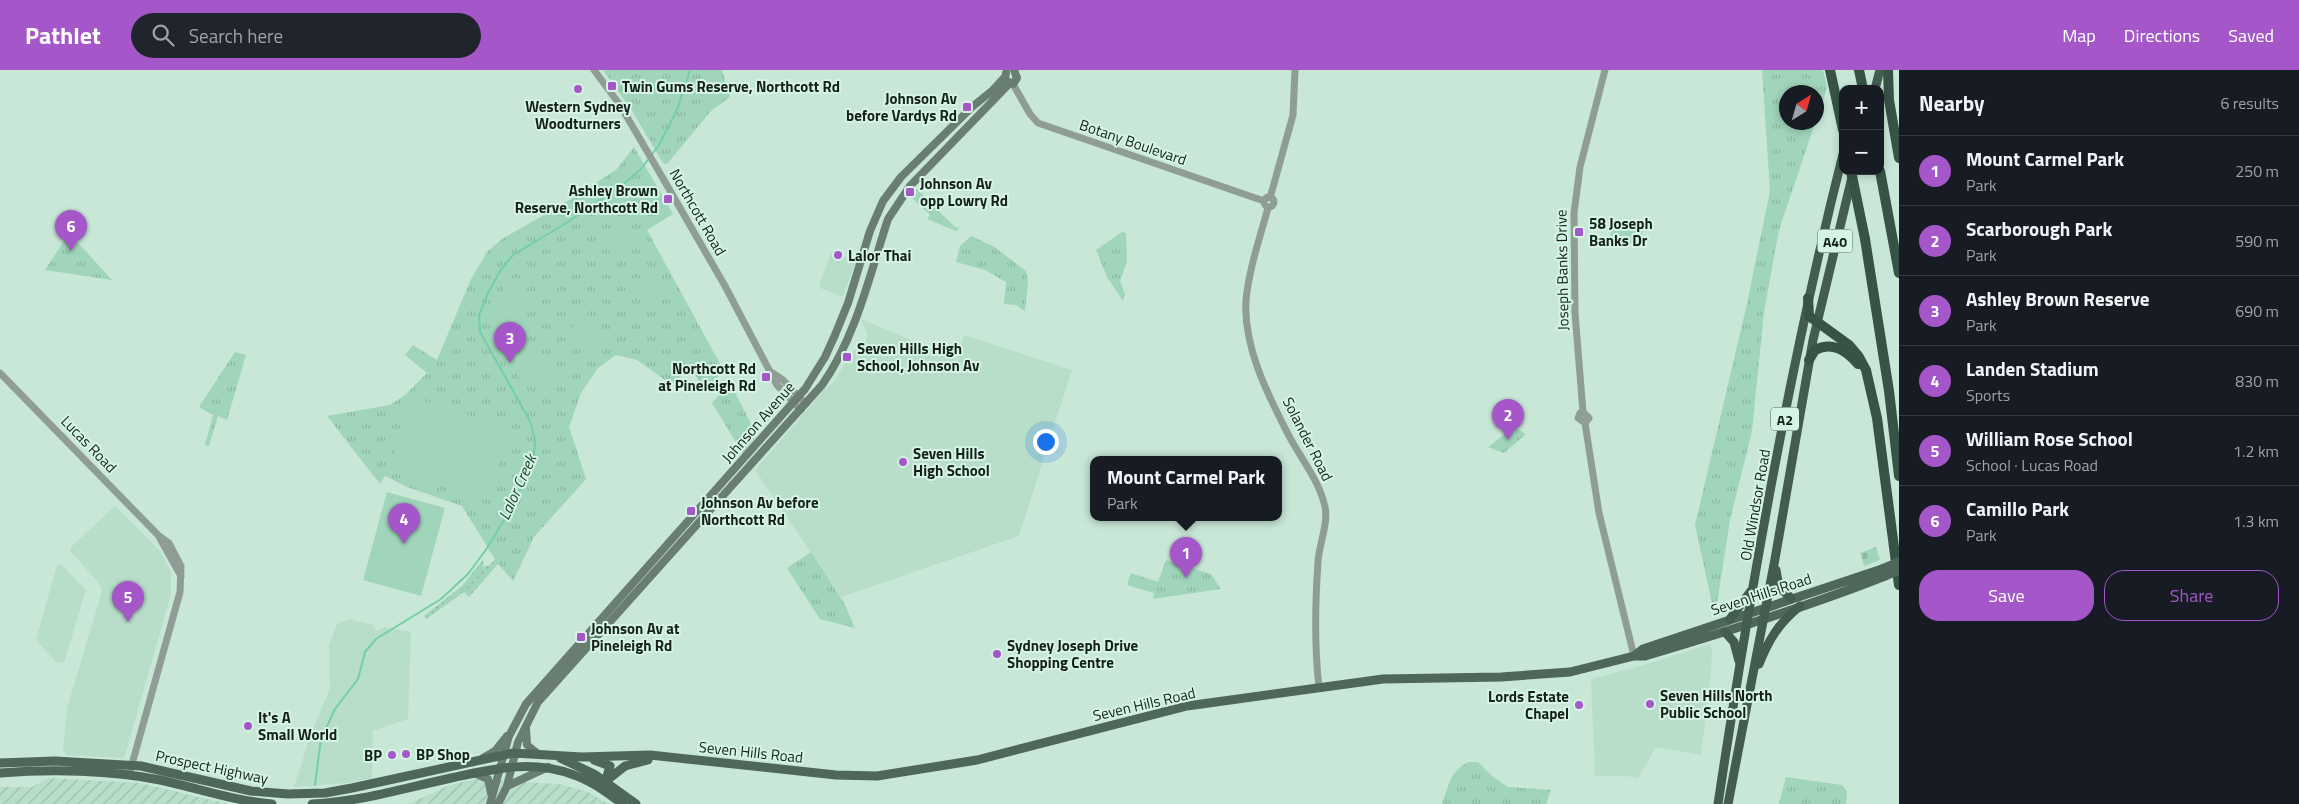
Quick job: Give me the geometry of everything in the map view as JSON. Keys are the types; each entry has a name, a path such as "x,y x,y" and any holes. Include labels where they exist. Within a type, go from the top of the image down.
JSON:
{"highway":[{"path":"1830,70 1839,112"},
{"path":"1859,70 1861,85"},
{"path":"1862,85 1864,70"},
{"path":"1876,85 1880,70"},
{"path":"1888,70 1889,100 1899,158"},
{"name":"Old Windsor Road","path":"1718,804 1766,510 1808,298 1839,170"},
{"name":"Old Windsor Road","path":"1728,804 1775,560 1816,324 1851,175"},
{"path":"1853,175 1865,239 1887,382 1899,476"},
{"path":"1881,175 1899,273"},
{"path":"1808,298 1809,316 1816,324 1844,340 1860,357 1866,370 1877,418 1899,585"},
{"path":"1809,360 1815,350 1830,346 1840,348 1850,356 1864,375 1877,418"},
{"path":"1775,560 1777,582 1782,591 1791,598"},
{"path":"1730,619 1749,595 1755,579"},
{"path":"1751,685 1772,633 1784,619 1800,606"},
{"path":"1725,632 1738,651 1741,668"}],"main road":[{"name":"Johnson Avenue","path":"493,803 506,786 511,766 509,754 513,726 539,689 796,400 818,370 848,303 870,231 883,201 901,177 972,107 1009,76"},
{"name":"Johnson Avenue","path":"493,803 501,767 544,694 804,407 829,375 859,308 888,219 895,206 910,186 1009,76"},
{"name":"Seven Hills Road","path":"509,754 537,753 582,757 650,755 843,775 891,775 984,758 1187,706 1382,679 1556,674 1586,669 1634,656 1645,656 1725,632 1865,584 1899,562"},
{"name":"Seven Hills Road","path":"1634,656 1643,649 1791,598 1881,572 1899,570"},
{"path":"1853,580 1865,584"},
{"path":"526,723 527,745 537,753"},
{"path":"479,760 499,746 513,726"},
{"name":"Prospect Highway","path":"0,763 55,761 131,765 168,771 251,791 288,794 325,793 509,754"},
{"path":"548,754 582,768 623,804"},
{"path":"582,757 608,764 610,770 602,784"},
{"name":"Seven Hills Road","path":"602,784 630,763 663,757"},
{"path":"312,804 352,799 511,766 548,767 602,784 636,804"},
{"path":"506,786 548,767"},
{"name":"Prospect Highway","path":"0,773 30,771 129,775 161,780 238,799 272,804"},
{"path":"472,773 488,779 491,786 493,803"}],"street":[{"name":"Northcott Road","path":"594,70 620,105 725,286 771,372 783,380 796,400 804,407"},
{"name":"Solander Road","path":"1295,70 1293,115 1267,202 1248,289 1247,318 1255,359 1280,420 1325,503 1326,519 1320,540 1314,623 1319,687"},
{"name":"Joseph Banks Drive","path":"1605,70 1580,167 1574,218 1575,313 1583,412 1578,418 1584,423 1600,513 1634,656"},
{"name":"Botany Boulevard","path":"1009,76 1030,114 1038,123 1267,202"},
{"name":"Lucas Road","path":"0,373 158,535 164,538 182,567 179,599 129,775"}],"shaded area":[{"path":"832,251 856,261 843,297 820,288 819,285"},
{"name":"Seven Hills High School","path":"861,319 956,359 964,335 1072,370 1019,536 841,597 755,470 826,388 834,382 851,352 864,344 868,336"},
{"path":"115,506 161,552 171,572 171,594 125,755 122,758 67,755 63,750 67,708 102,591 99,583 70,551 71,547"},
{"path":"61,564 86,590 64,663 56,662 36,640 57,565"},
{"path":"349,619 373,625 377,631 384,627 411,632 408,719 373,731 372,778 347,783 294,787 311,734 330,688 329,646 337,624"},
{"name":"Seven Hills North Public School","path":"1710,644 1712,649 1711,673 1701,755 1656,747 1638,778 1595,776 1591,679 1644,665"},
{"path":"49,778 140,783 228,804 0,804 0,787 32,787"},
{"path":"475,779 559,784 588,792 608,804 408,804 448,786"}],"green space":[{"path":"603,70 722,70 730,97 711,111 667,164 663,163 632,111"},
{"path":"1762,70 1823,70 1827,88 1824,97 1824,85 1779,85 1779,130 1813,130 1779,230 1764,312 1752,431 1730,520 1715,617 1695,525 1746,308 1770,191"},
{"path":"634,147 673,214 647,230 724,371 705,391 690,366 672,385 637,360 616,355 598,368 581,393 569,427 586,479 534,537 513,581 498,564 462,506 407,487 385,476 380,484 327,416 390,405 405,395 427,373 405,355 413,345 437,360 471,279 487,252 502,239 558,207 616,170"},
{"path":"917,189 955,227 960,228 956,231 927,219 930,215 910,196"},
{"path":"1611,225 1643,228 1641,245 1610,242"},
{"path":"620,231 631,244 631,249 617,260 604,244"},
{"path":"1122,232 1126,233 1127,261 1120,281 1125,294 1123,301 1107,277 1096,250"},
{"path":"69,233 112,280 45,270"},
{"path":"971,236 993,246 1026,271 1028,283 1025,311 1016,305 1004,304 1006,282 985,270 956,262 960,246"},
{"path":"660,276 668,288 667,292 656,301 645,287"},
{"path":"505,288 535,304 514,329 491,320 489,313"},
{"path":"589,314 604,333 587,346 583,345 570,329"},
{"path":"235,352 246,355 227,420 218,416 209,446 205,445 213,415 199,407"},
{"path":"537,355 552,376 538,386 525,385 515,371"},
{"path":"730,383 757,435 743,454 712,403"},
{"path":"412,397 510,428 487,499 390,467"},
{"path":"1514,427 1526,434 1504,453 1488,447"},
{"path":"387,492 445,508 421,596 363,580"},
{"path":"1876,547 1880,560 1864,566 1860,553"},
{"path":"811,552 844,603 855,628 820,619 787,568"},
{"path":"496,559 498,564 469,597 464,592 426,619 424,616 462,586 483,560 483,567"},
{"path":"1166,560 1211,574 1221,589 1153,599 1154,593 1127,585 1131,573 1158,582"},
{"path":"1469,762 1478,762 1493,777 1508,787 1551,790 1546,804 1442,804 1454,774"},
{"path":"1786,777 1842,785 1847,791 1846,804 1779,804"}],"waterway":[{"name":"Lalor Creek","path":"315,785 321,739 335,709 358,679 365,652 376,639 441,599 468,574 506,517 524,483 534,456 535,440 530,421 480,332 479,315 488,293 500,271 513,255 568,222 625,183 641,169 659,145 677,110 690,70"}],"place":[{"name":"Twin Gums Reserve, Northcott Rd","path":"612,86"},
{"name":"Western Sydney Woodturners","path":"578,89"},
{"name":"Johnson Av before Vardys Rd","path":"967,107"},
{"name":"Johnson Av opp Lowry Rd","path":"910,192"},
{"name":"Ashley Brown Reserve, Northcott Rd","path":"668,199"},
{"name":"58 Joseph Banks Dr","path":"1579,232"},
{"name":"Camillo Park","path":"71,251"},
{"name":"Lalor Thai","path":"838,255"},
{"name":"Seven Hills High School, Johnson Av","path":"847,357"},
{"name":"Ashley Brown Reserve","path":"510,363"},
{"name":"Northcott Rd at Pineleigh Rd","path":"766,377"},
{"name":"Scarborough Park","path":"1508,440"},
{"name":"Seven Hills High School","path":"903,462"},
{"name":"Johnson Av before Northcott Rd","path":"691,511"},
{"name":"Landen Stadium","path":"404,544"},
{"name":"Mount Carmel Park","path":"1186,578"},
{"name":"William Rose School","path":"128,622"},
{"name":"Johnson Av at Pineleigh Rd","path":"581,637"},
{"name":"Sydney Joseph Drive Shopping Centre","path":"997,654"},
{"name":"Seven Hills North Public School","path":"1650,704"},
{"name":"Lords Estate Chapel","path":"1579,705"},
{"name":"It's A Small World","path":"248,726"},
{"name":"BP Shop","path":"406,754"},
{"name":"BP","path":"392,755"}]}
